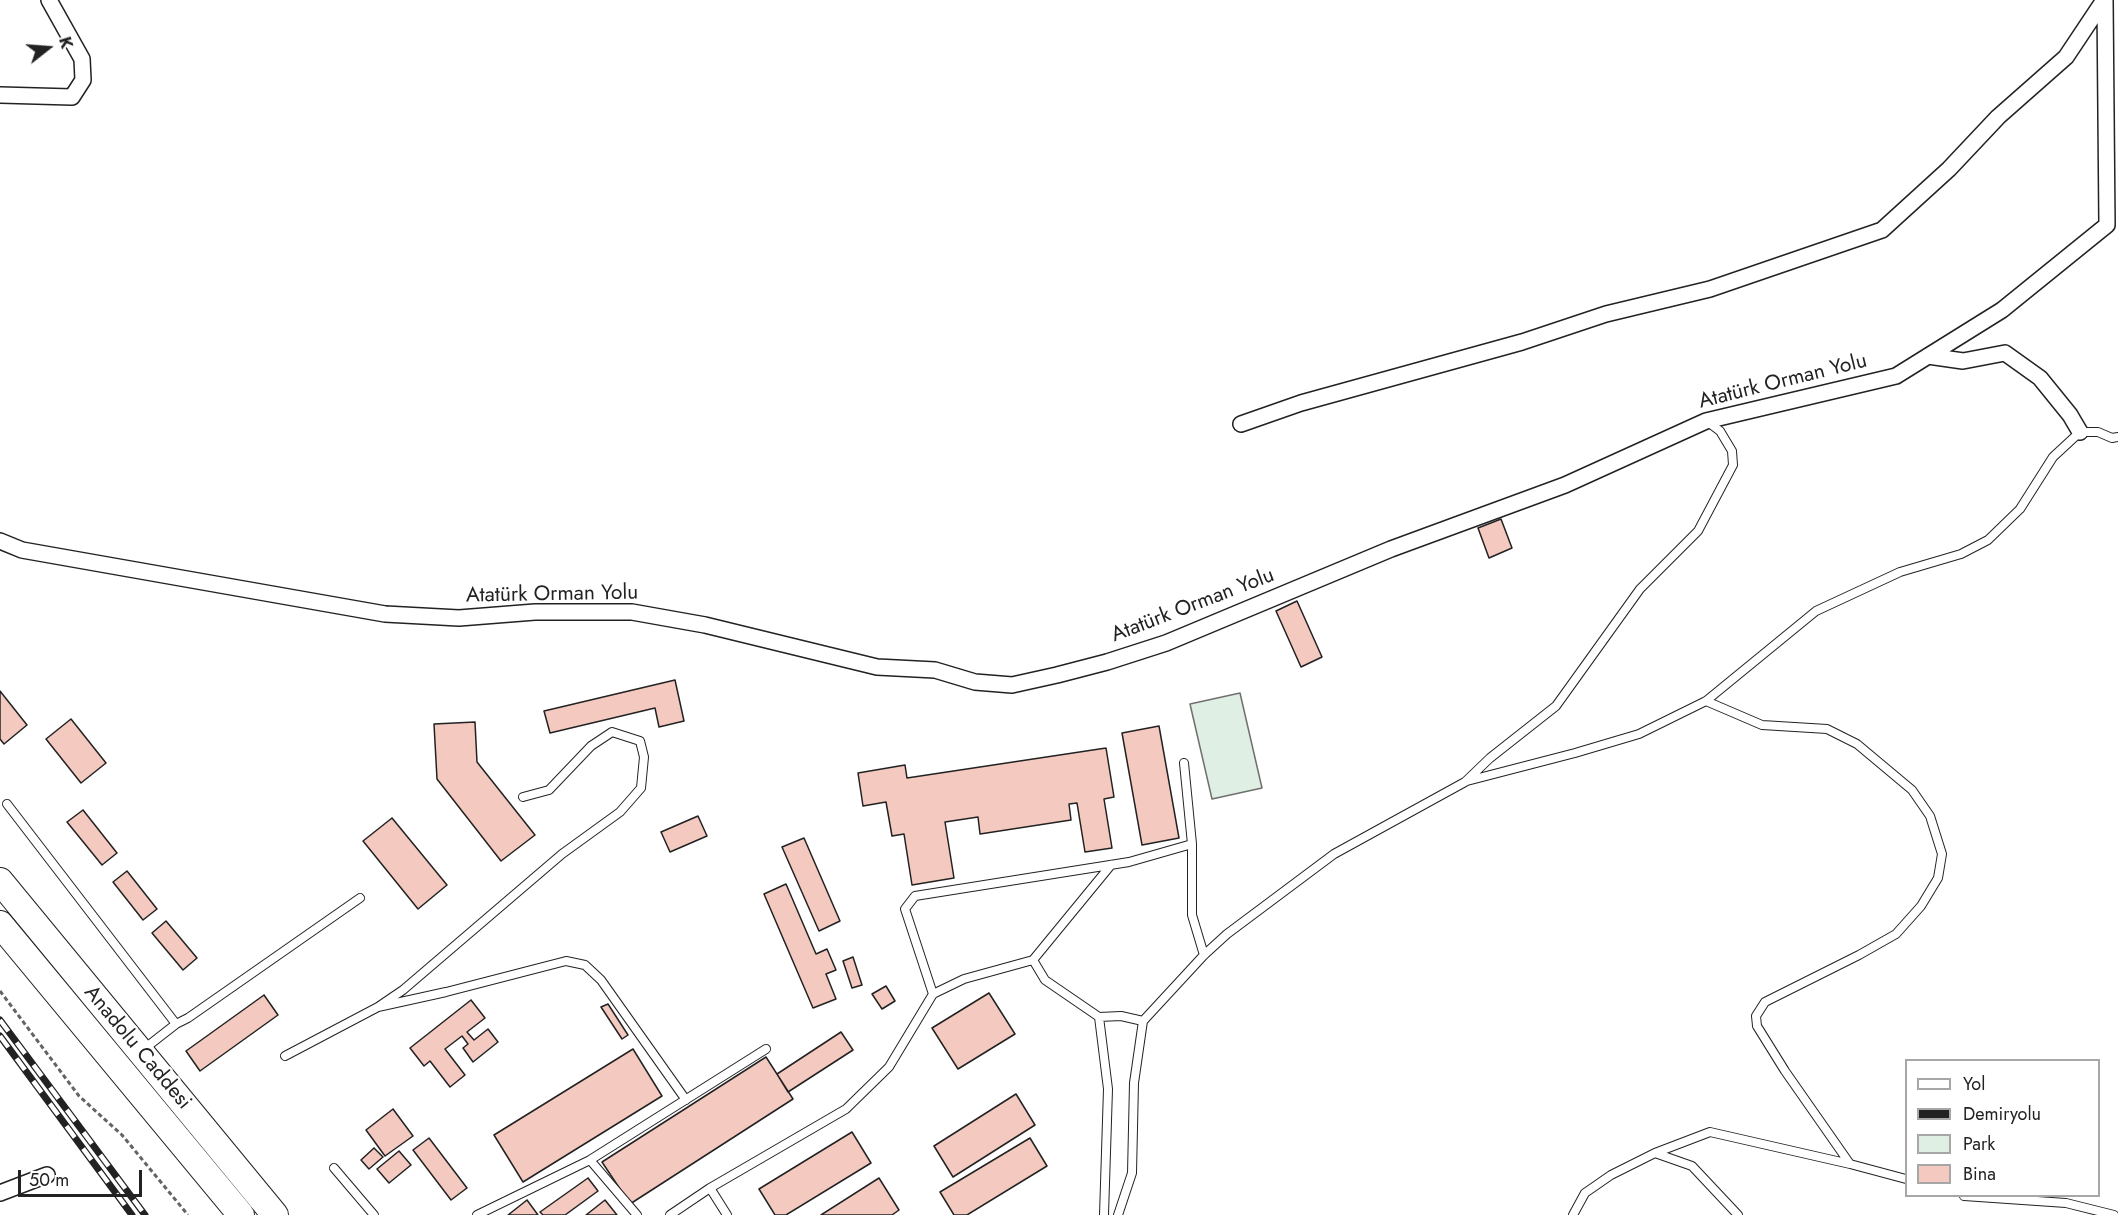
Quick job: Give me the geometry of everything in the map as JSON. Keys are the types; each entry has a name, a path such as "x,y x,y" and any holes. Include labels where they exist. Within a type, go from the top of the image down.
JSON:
{"highway":[{"name":"Anadolu Caddesi","path":"0,880 275,1215"},
{"name":"Anadolu Caddesi","path":"0,924 241,1215"}],"street":[{"path":"0,95 72,97 83,80 82,59 49,0"},
{"path":"1241,424 1301,403 1501,348 1606,314 1710,289 1882,230 1949,169 1998,117 2066,57 2104,0"},
{"name":"Atatürk Orman Yolu","path":"0,541 22,550 385,614 459,618 535,612 632,612 705,625 877,667 935,670 975,682 1012,685 1107,662 1166,643 1391,549 1565,485 1706,421 1896,376 2002,310 2113,224 2104,0"},
{"path":"1928,356 1963,361 2006,353 2040,378 2070,415 2080,432"},
{"path":"0,1193 47,1175"}],"lane":[{"path":"1465,782 1490,758 1556,706 1640,589 1698,531 1733,465 1732,451 1720,430 1706,421"},
{"path":"1118,1215 1132,1173 1134,1083 1143,1021 1204,955 1227,934 1334,854 1465,782 1639,734 1706,701 1816,611 1900,572 1961,554 1988,540 2020,509 2053,456 2080,432 2098,432 2112,438 2118,437"},
{"path":"1706,701 1762,725 1827,729 1857,744 1912,790 1930,816 1942,854 1938,878 1922,906 1896,934 1765,1002 1756,1016 1757,1026 1785,1071 1850,1164"},
{"path":"285,1056 378,1007 404,990 562,854 620,812 641,788 644,756 640,741 612,732 591,746 549,790 523,797"},
{"path":"1184,763 1192,844 1192,915 1204,955"},
{"path":"7,804 176,1024"},
{"path":"933,994 905,909 915,896 1111,866 1192,844"},
{"path":"670,1215 710,1188 846,1108 889,1067 933,994 964,980 1033,960 1111,866"},
{"path":"140,1052 176,1024 188,1018 360,898"},
{"path":"1033,960 1045,980 1099,1017 1121,1016 1143,1021"},
{"path":"378,1007 566,961 585,965 601,980 686,1100"},
{"path":"1099,1017 1108,1089 1104,1215"},
{"path":"477,1215 590,1160 766,1049"},
{"path":"1573,1215 1585,1193 1611,1175 1655,1153 1710,1132 1905,1179"},
{"path":"1655,1153 1692,1166 1738,1215"},
{"path":"590,1160 638,1215"},
{"path":"333,1168 374,1215"},
{"path":"710,1188 727,1215"},
{"path":"1979,1197 2066,1203 2114,1215"}],"path":[{"path":"0,991 79,1096 122,1135 188,1215"}],"green space":[{"path":"1240,693 1262,788 1212,799 1190,704"}],"building":[{"path":"1501,519 1512,548 1489,558 1478,528"},
{"path":"1297,601 1322,657 1301,667 1276,611"},
{"path":"675,680 684,721 659,727 655,708 550,733 544,711"},
{"path":"0,691 27,725 4,744 0,739"},
{"path":"71,719 106,763 81,783 46,739"},
{"path":"475,722 477,762 535,835 501,861 437,779 434,724"},
{"path":"1159,726 1179,838 1142,845 1122,733"},
{"path":"1106,748 1114,797 1104,799 1112,848 1085,852 1077,803 1069,804 1071,820 980,834 978,817 945,822 954,878 912,885 904,834 892,836 886,802 863,806 858,773 905,765 907,778"},
{"path":"83,810 117,853 102,865 67,822"},
{"path":"698,816 707,836 670,852 661,832"},
{"path":"392,818 447,885 418,909 363,841"},
{"path":"804,838 840,921 819,931 782,847"},
{"path":"127,871 157,909 143,920 113,882"},
{"path":"786,884 816,954 827,949 836,970 826,974 836,999 813,1008 764,894"},
{"path":"166,921 197,958 183,970 152,933"},
{"path":"853,957 862,985 852,988 843,961"},
{"path":"886,986 895,1001 882,1009 872,994"},
{"path":"989,993 1015,1034 958,1069 932,1028"},
{"path":"264,995 278,1015 200,1071 186,1051"},
{"path":"471,1000 485,1018 467,1032 474,1040 488,1029 498,1042 473,1062 463,1048 468,1044 462,1036 445,1049 465,1075 450,1087 430,1061 424,1066 410,1048"},
{"path":"608,1004 628,1035 622,1039 601,1007"},
{"path":"841,1032 853,1050 788,1092 777,1074"},
{"path":"633,1049 662,1096 523,1182 494,1135"},
{"path":"766,1057 793,1099 630,1204 602,1162"},
{"path":"1016,1094 1035,1125 953,1177 934,1146"},
{"path":"393,1109 413,1136 385,1156 366,1130"},
{"path":"852,1132 871,1163 786,1215 775,1215 759,1189"},
{"path":"429,1138 467,1188 451,1200 413,1150"},
{"path":"1030,1138 1047,1166 967,1215 954,1215 940,1192"},
{"path":"374,1148 383,1157 369,1169 361,1160"},
{"path":"399,1151 411,1165 389,1183 377,1169"},
{"path":"588,1178 598,1191 565,1215 543,1215 540,1212"},
{"path":"879,1178 899,1210 892,1215 821,1215"},
{"path":"527,1200 538,1215 508,1215"},
{"path":"605,1200 617,1215 586,1215"}],"railway":[{"path":"0,1020 145,1215"},
{"path":"0,1036 132,1215"}]}
